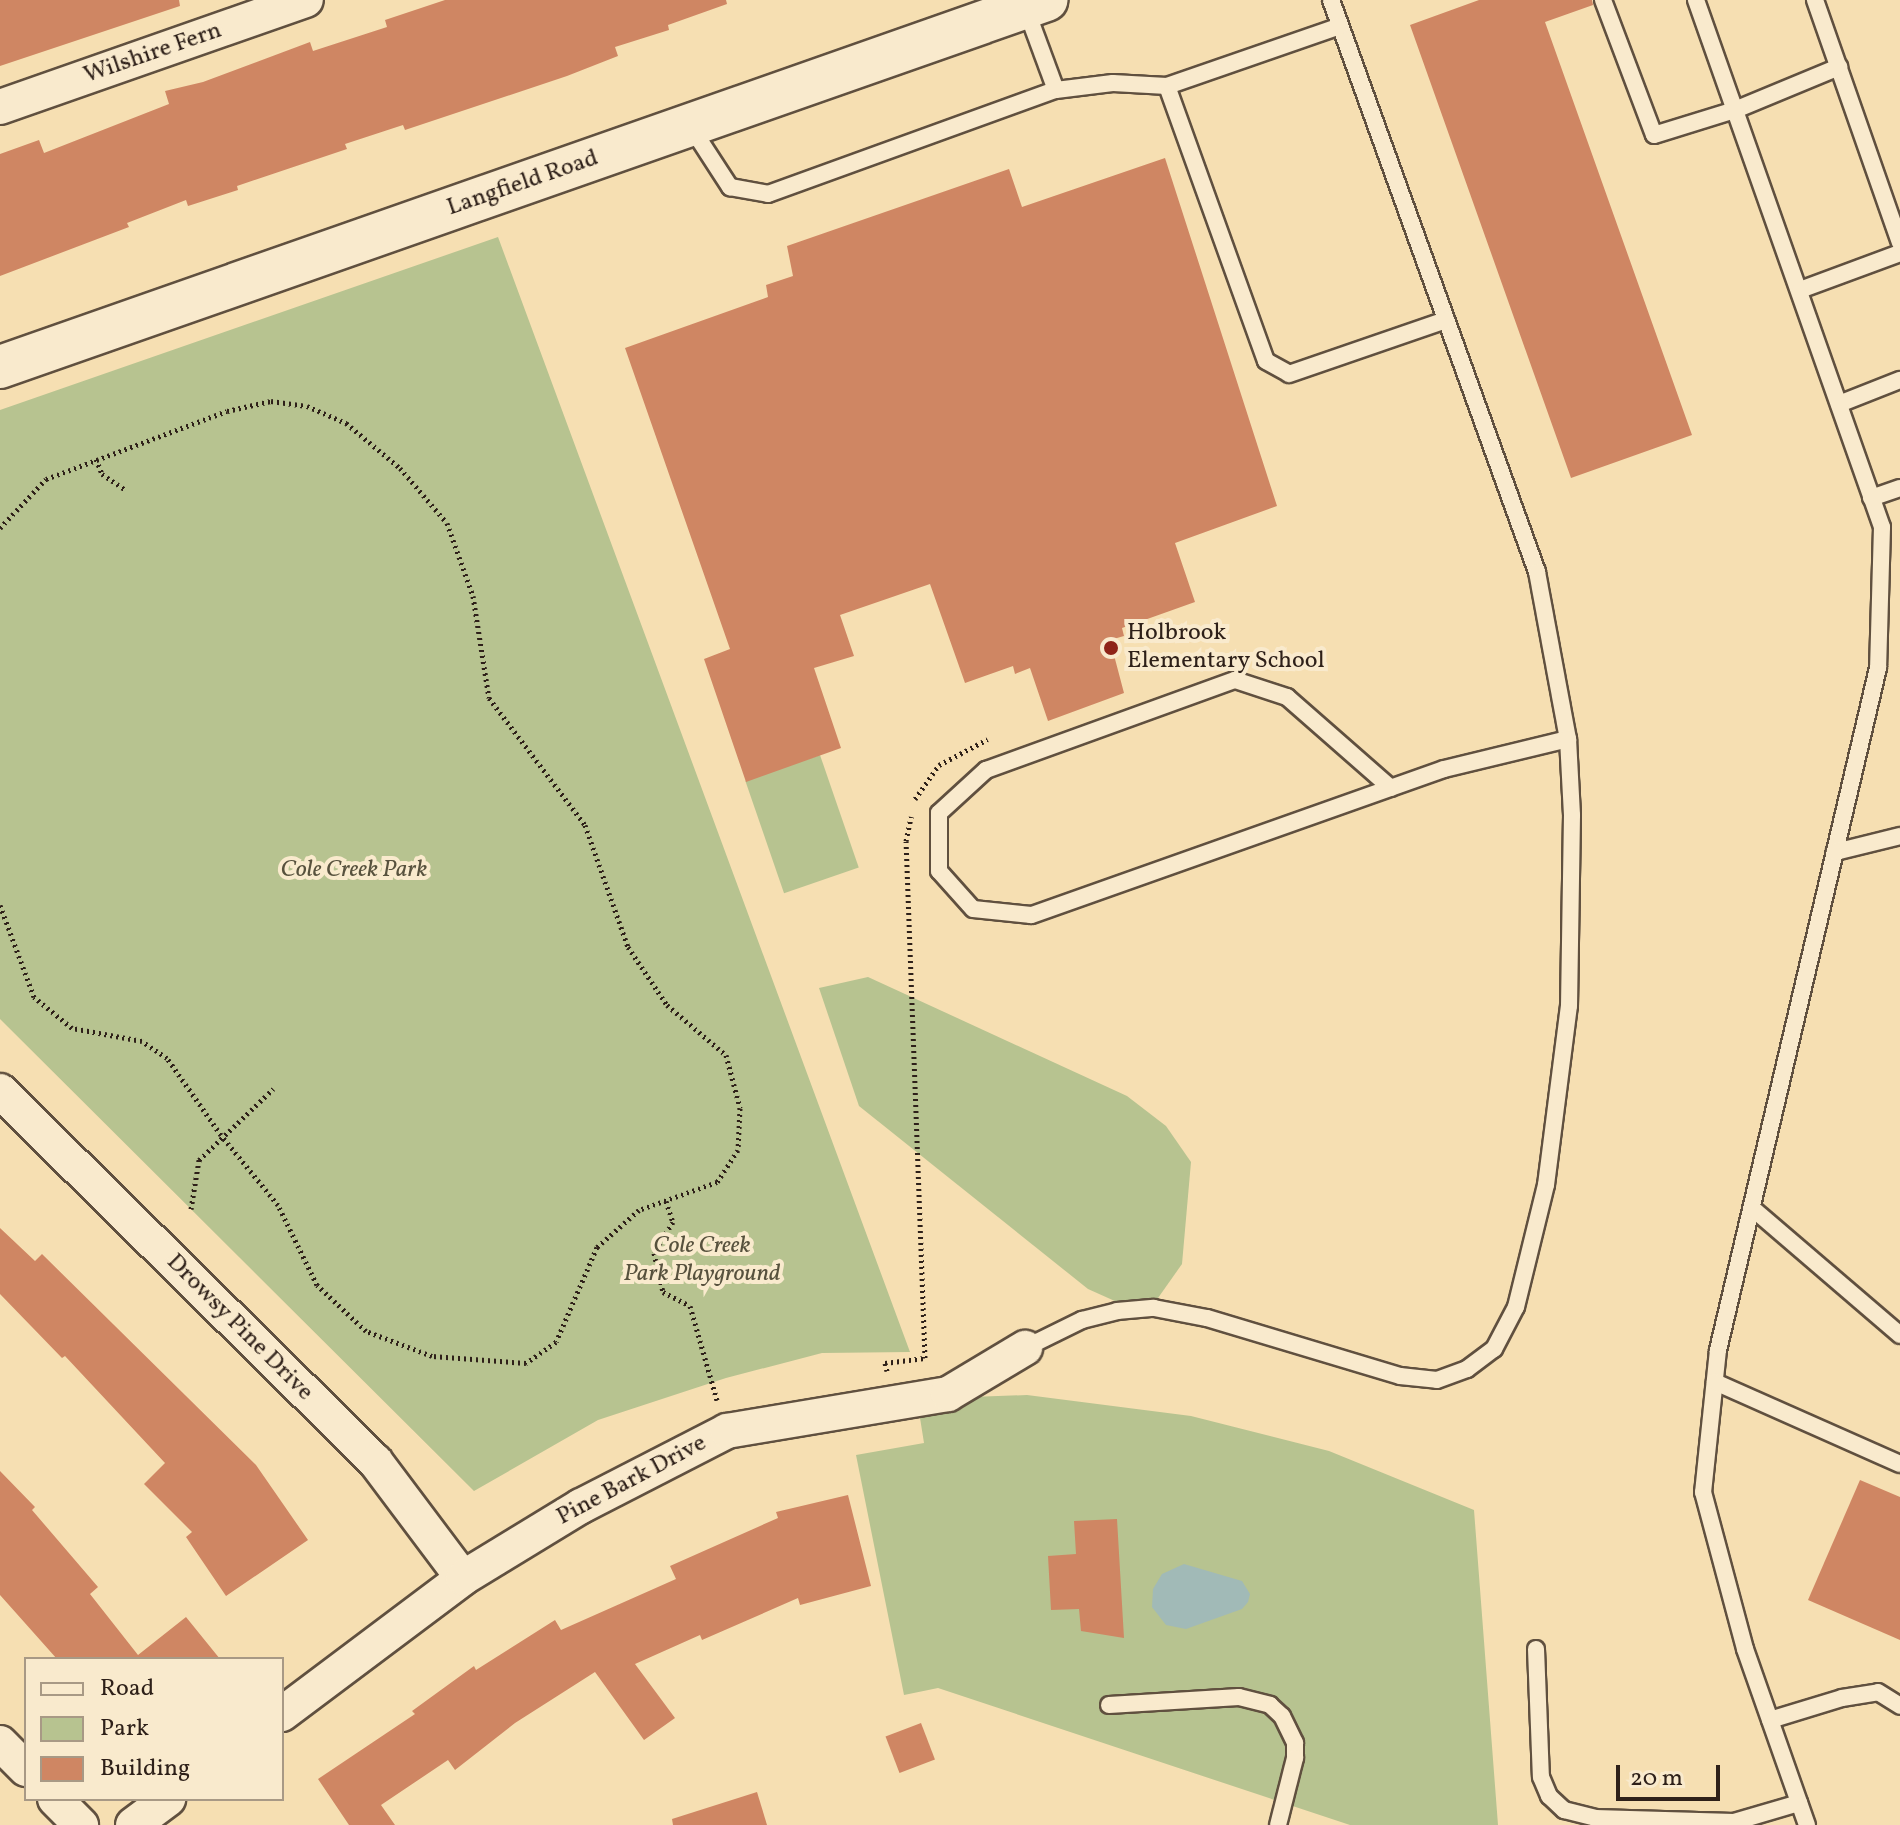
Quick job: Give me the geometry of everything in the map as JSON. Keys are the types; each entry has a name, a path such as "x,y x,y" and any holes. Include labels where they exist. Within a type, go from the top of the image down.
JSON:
{"street":[{"name":"Wilshire Fern","path":"0,107 306,0"},
{"name":"Langfield Road","path":"0,367 1036,4"},
{"name":"Drowsy Pine Drive","path":"0,1091 375,1461 463,1578"},
{"name":"Pine Bark Drive","path":"284,1712 463,1578 581,1506 727,1431 948,1394 1025,1348"},
{"path":"0,1743 24,1767"},
{"path":"57,1801 81,1825"},
{"path":"133,1825 165,1801"}],"lane":[{"path":"1025,1348 1082,1320 1117,1311 1154,1308 1207,1318 1412,1377 1437,1380 1467,1369 1494,1349 1516,1307 1546,1185 1569,1006 1572,815 1568,739 1537,572 1331,0"},
{"path":"1603,0 1654,135 1735,110 1839,67"},
{"path":"1696,0 1882,527 1878,668 1718,1350 1703,1492 1745,1649 1807,1825"},
{"path":"1815,0 1900,243"},
{"path":"1036,4 1056,90"},
{"path":"690,125 730,187 768,194 1056,90 1113,83 1167,86 1340,26"},
{"path":"1167,86 1266,361 1289,374 1446,320"},
{"path":"1800,290 1900,253"},
{"path":"1839,404 1900,380"},
{"path":"1871,498 1900,488"},
{"path":"1391,788 1287,697 1235,680 986,770 939,813 939,871 973,909 1031,915 1391,788 1444,769 1568,739"},
{"path":"1835,852 1900,836"},
{"path":"1752,1208 1900,1335"},
{"path":"1715,1382 1900,1464"},
{"path":"1536,1649 1541,1777 1549,1796 1564,1810 1595,1818 1734,1822 1799,1803"},
{"path":"1770,1720 1842,1698 1878,1692 1900,1706"},
{"path":"1109,1705 1239,1697 1270,1705 1282,1716 1295,1743 1295,1758 1278,1825"}],"path":[{"path":"0,528 46,479 227,411 271,401 307,406 346,423 400,468 447,523 473,596 489,698 585,825 628,947 667,1005 726,1055 740,1108 738,1150 717,1182 639,1210 597,1247 556,1342 526,1363 432,1356 366,1331 317,1285 278,1205 221,1135 167,1058 142,1041 72,1028 34,997 0,905"},
{"path":"96,459 102,474 126,490"},
{"path":"893,1403 885,1363 925,1358 906,841 917,792 939,765 990,738"},
{"path":"191,1209 199,1160 221,1135 273,1089"},
{"path":"666,1201 673,1222 654,1253 663,1292 690,1306 727,1431"}],"green space":[{"name":"Cole Creek Park","path":"498,237 910,1352 822,1353 726,1378 598,1420 474,1491 0,1019 0,410"},
{"path":"820,755 859,868 784,893 745,781"},
{"path":"868,977 1127,1096 1166,1126 1191,1162 1182,1264 1146,1315 1088,1289 859,1106 819,988"},
{"path":"1027,1395 1191,1416 1329,1451 1474,1510 1498,1825 1350,1825 938,1688 904,1695 856,1455 924,1443 917,1399"}],"water":[{"path":"1184,1564 1242,1581 1250,1594 1248,1602 1242,1609 1186,1629 1166,1625 1152,1607 1153,1589 1162,1574"}],"building":[{"path":"0,0 179,0 180,6 0,66"},
{"path":"445,0 726,0 727,4 668,25 669,30 615,47 618,56 567,76 405,130 403,125 345,144 347,149 237,186 238,190 188,206 186,200 127,223 129,227 0,276 0,154 39,140 44,153 169,104 165,91 203,82 310,42 313,51 387,27 385,20"},
{"path":"1479,0 1592,0 1593,5 1545,22 1692,435 1571,478 1410,25"},
{"path":"1165,158 1277,506 1175,543 1195,602 1122,628 1124,636 1110,640 1124,693 1048,721 1030,668 1015,674 1013,666 965,683 930,584 840,615 854,656 814,668 841,748 746,782 704,659 730,649 625,348 768,297 766,285 793,276 787,246 1009,169 1022,207"},
{"path":"0,1228 35,1261 42,1254 256,1465 308,1540 226,1596 186,1537 192,1532 144,1484 165,1463 65,1356 62,1358 0,1294"},
{"path":"0,1471 35,1507 32,1510 98,1587 90,1594 138,1655 186,1617 218,1657 55,1657 0,1595"},
{"path":"1860,1480 1900,1497 1900,1640 1808,1600"},
{"path":"848,1495 871,1586 800,1605 798,1598 702,1640 700,1635 635,1664 675,1718 644,1740 595,1672 515,1723 455,1770 448,1760 381,1805 395,1825 349,1825 318,1779 415,1714 412,1711 474,1666 476,1670 555,1620 561,1630 676,1579 670,1566 778,1518 776,1512"},
{"path":"1117,1519 1124,1638 1081,1631 1079,1609 1051,1610 1048,1556 1076,1554 1074,1521"},
{"path":"921,1723 935,1759 900,1773 886,1737"},
{"path":"757,1792 767,1825 673,1825 672,1819"}],"place":[{"name":"Holbrook Elementary School","path":"1111,648"}],"park label":[{"name":"Cole Creek Park Playground","path":"702,1261"}]}
